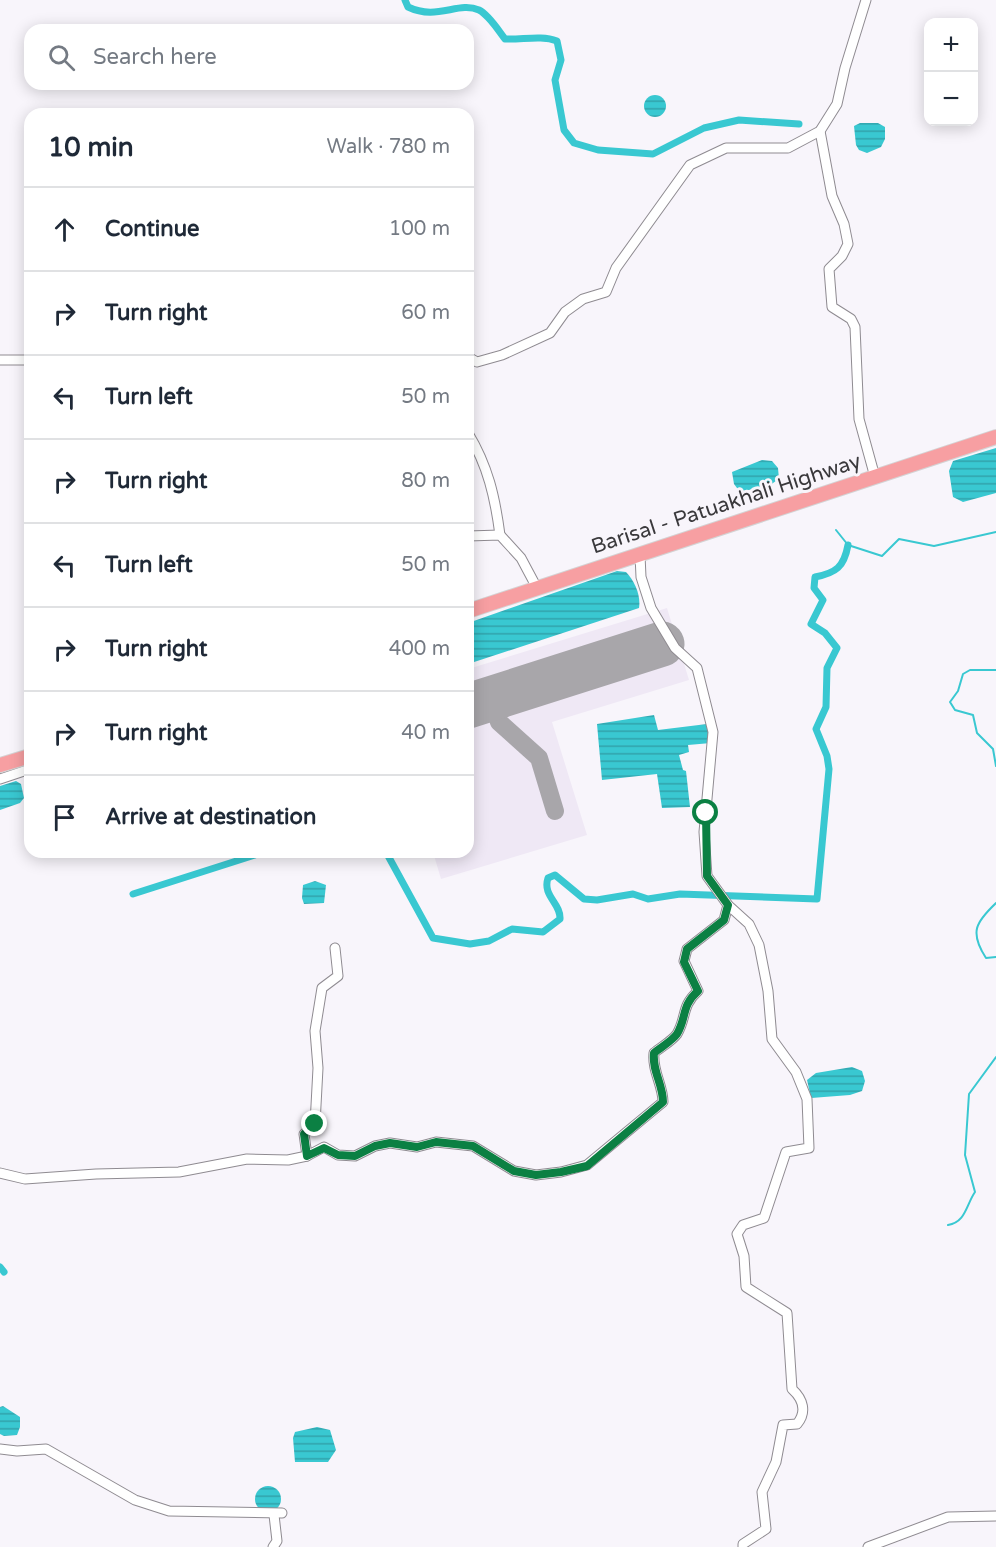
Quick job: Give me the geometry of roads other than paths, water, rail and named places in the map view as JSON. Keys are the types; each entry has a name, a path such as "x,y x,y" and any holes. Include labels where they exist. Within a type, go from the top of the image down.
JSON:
{"highway":[{"name":"Barisal - Patuakhali Highway","path":"474,609 996,437"},
{"path":"0,765 24,758"}],"street":[{"path":"474,360 477,362 502,356 550,333 565,312 583,299 606,292 616,268 690,165 726,148 788,148 820,131 837,104 866,0"},
{"path":"820,131 832,196 844,224 848,244 842,256 829,269 832,307 851,319 855,327 859,418 875,477"},
{"path":"0,360 24,360"},
{"path":"474,443 482,457 493,488 500,535 521,558 537,588"},
{"path":"474,536 500,535"},
{"path":"640,555 641,577 651,608 675,648 697,668 713,732 704,832 707,876 728,905 749,924 759,945 768,991 772,1039 796,1072 807,1099 809,1148 786,1152 764,1218 743,1225 737,1234 744,1256 746,1287 787,1313 792,1389 799,1395 803,1409 797,1424 783,1425 776,1462 762,1492 766,1529 743,1544 743,1547"},
{"path":"0,779 24,771"},
{"path":"0,1173 25,1179 179,1172 247,1159 288,1160 307,1156 324,1148 338,1155 355,1156 375,1146 390,1143 417,1147 436,1142 473,1146 514,1171 536,1175 587,1166 663,1102 663,1089 653,1064 654,1053 676,1035 683,1009 689,998 698,991 684,962 687,949 724,920 728,905"},
{"path":"307,1156 304,1134 315,1124 318,1068 315,1031 322,988 338,976 335,948"},
{"path":"0,1449 17,1451 46,1449 126,1496 169,1511 278,1514 276,1541 273,1547"},
{"path":"868,1547 948,1517 996,1516"}],"water":[{"path":"655,95 663,98 666,106 663,114 655,117 647,114 644,106 647,98"},
{"path":"860,123 878,123 885,127 885,139 881,147 867,153 859,150 856,145 854,126"},
{"path":"996,448 996,493 963,502 953,497 949,471 953,461"},
{"path":"762,460 772,461 778,468 779,479 770,485 740,492 734,484 732,472"},
{"path":"617,571 626,572 638,594 639,608 474,662 474,621"},
{"path":"654,715 658,730 707,724 711,743 688,745 689,752 679,755 683,770 686,771 690,807 662,808 657,774 602,780 597,724"},
{"path":"16,781 21,784 24,798 20,803 0,810 0,786"},
{"path":"315,881 326,885 324,903 304,904 303,885"},
{"path":"852,1067 862,1071 865,1081 862,1091 850,1095 811,1098 807,1080 816,1073"},
{"path":"3,1406 20,1417 17,1435 0,1434 0,1407"},
{"path":"317,1427 330,1430 336,1450 328,1462 295,1462 293,1438 295,1432"},
{"path":"268,1486 277,1490 281,1499 277,1508 268,1512 259,1508 255,1499 259,1490"}],"waterway":[{"path":"405,0 408,7 419,11 438,12 463,8 479,10 490,19 505,39 538,38 557,41 561,60 555,80 564,130 574,143 598,150 653,154 704,128 739,120 799,124"},
{"path":"836,530 848,545 882,556 899,539 934,546 996,532"},
{"path":"389,858 433,938 470,944 489,941 512,929 543,932 560,919 558,908 547,890 548,878 555,875 584,899 597,900 633,894 648,899 680,894 817,899 829,769 827,756 816,729 826,707 827,668 837,648 825,633 811,624 823,600 814,588 815,577 838,568 844,559 848,545"},
{"path":"996,670 970,670 963,674 958,691 950,702 955,710 973,715 977,733 993,749 996,766"},
{"path":"133,894 246,858"},
{"path":"996,903 980,922 976,934 986,958 996,957"},
{"path":"948,1225 962,1217 975,1192 965,1155 969,1094 996,1057"},
{"path":"0,1267 4,1272"}]}
